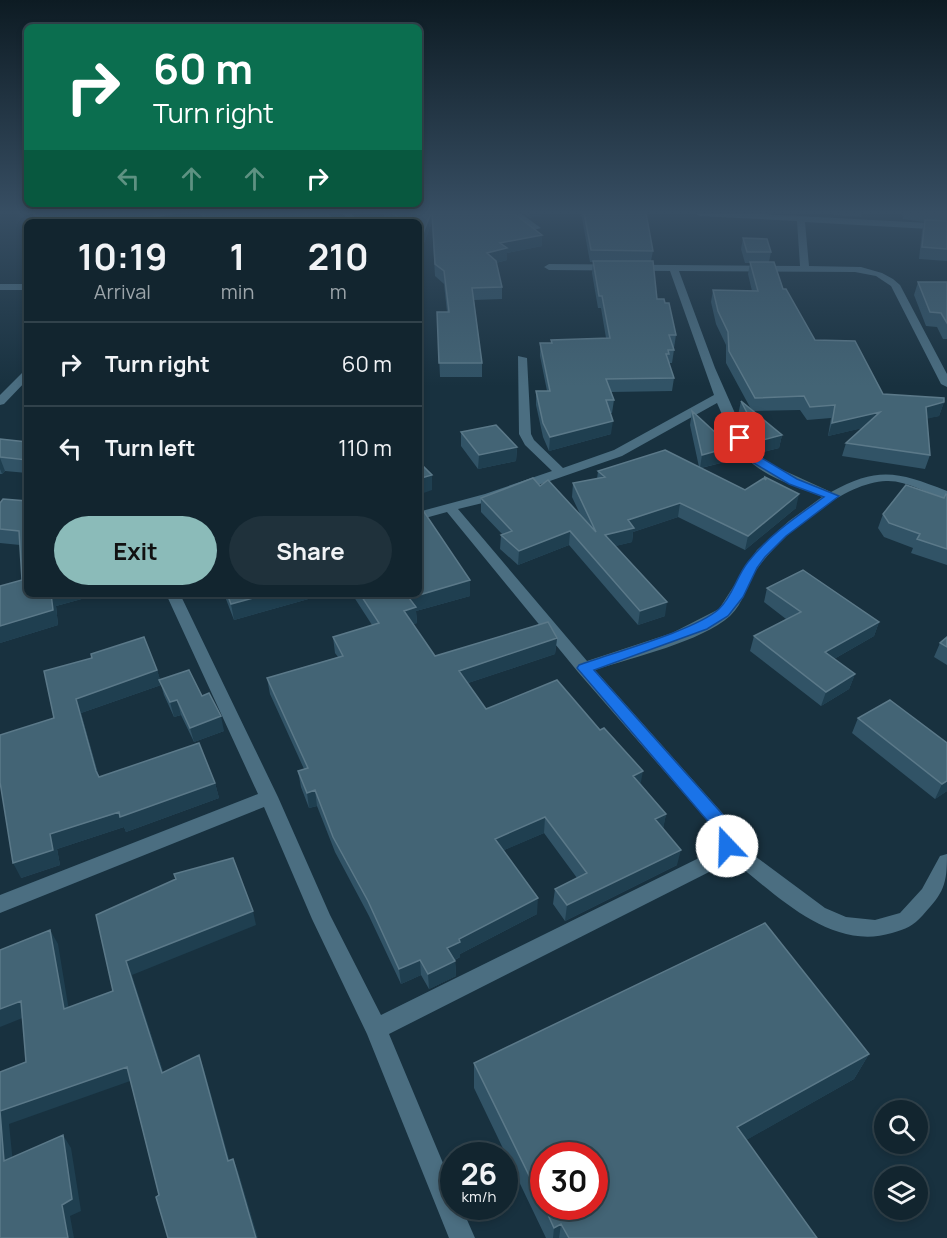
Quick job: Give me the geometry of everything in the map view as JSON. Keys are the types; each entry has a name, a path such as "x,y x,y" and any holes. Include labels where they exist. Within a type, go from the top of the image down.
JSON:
{"street":[{"path":"675,271 721,396 745,450 793,482 833,496"},
{"path":"866,271 887,277 895,285 947,384"},
{"path":"0,287 24,287"},
{"path":"522,358 525,434 535,448 559,471"},
{"path":"0,402 24,377"},
{"path":"0,389 17,384"},
{"path":"422,515 451,509 522,487 559,471 618,453 721,396"},
{"path":"584,668 702,626 723,613 736,597 751,567 781,534 833,496 855,485 888,477 947,495"},
{"path":"376,1029 712,861 727,846 727,831 584,668 451,509"},
{"path":"174,597 269,797 322,919 376,1029 462,1238"},
{"path":"0,904 269,797"},
{"path":"727,846 818,914 845,926 875,929 906,920 929,894 947,862"}],"building":[{"path":"444,271 498,271 502,287 472,288 482,363 439,363 437,312 449,312"},
{"path":"595,271 654,271 657,299 664,299 665,303 669,303 676,335 669,335 674,350 668,350 669,354 666,354 674,378 606,379 614,400 606,400 613,421 550,437 543,423 536,391 550,391 540,343 552,343 551,340 610,338 602,296 599,296"},
{"path":"752,271 777,271 783,289 786,289 815,340 855,341 883,394 944,398 944,402 926,407 930,455 846,443 880,412 832,423 835,405 810,407 804,396 755,398 729,351 728,332 718,311 713,290 758,291"},
{"path":"918,282 947,282 947,323 941,313 930,312"},
{"path":"741,401 782,435 763,440 760,438"},
{"path":"692,411 731,447 702,455"},
{"path":"496,425 517,447 479,455 461,432"},
{"path":"0,439 24,442 24,460 0,457"},
{"path":"665,450 745,490 764,478 766,480 765,477 799,494 748,536 680,503 628,520 634,528 605,535 667,602 640,611 570,531 519,551 501,535 512,531 481,498 533,478 540,486 548,480 596,532 573,483 605,477 598,471"},
{"path":"422,465 432,475 422,478"},
{"path":"906,485 944,498 947,495 947,549 917,539 920,534 889,523 883,514"},
{"path":"3,499 24,501 24,597 51,597 53,610 0,626 0,586 22,580 19,531 0,529 0,503"},
{"path":"422,509 470,580 422,594"},
{"path":"803,570 879,622 825,652 855,674 826,692 754,636 801,612 767,588"},
{"path":"228,597 257,597 231,604"},
{"path":"362,597 412,597 409,598 416,607 404,611 435,656 548,622 557,638 459,671 486,709 557,680 600,730 604,728 643,771 633,776 666,814 655,819 681,850 567,905 555,889 587,873 545,817 495,839 538,898 459,939 460,942 447,948 455,961 428,974 420,960 399,969 368,901 333,837 315,790 307,793 298,771 308,768 267,678 343,656 333,637 379,623"},
{"path":"144,637 157,670 76,699 96,771 99,777 199,743 215,783 120,817 119,812 50,834 53,850 13,863 0,782 0,735 54,718 44,671 92,658 91,654"},
{"path":"947,637 947,647 940,643"},
{"path":"189,670 202,696 209,693 221,716 190,728 177,700 170,702 159,680"},
{"path":"890,700 947,743 947,781 942,784 858,718"},
{"path":"233,858 253,911 126,961 162,1073 199,1055 228,1161 233,1159 256,1238 168,1238 156,1197 159,1195 127,1067 0,1111 0,1072 26,1062 21,1001 0,1009 0,950 50,930 64,1009 113,991 96,915 176,879 174,874"},
{"path":"765,923 869,1054 737,1127 817,1238 569,1238 561,1224 554,1228 550,1220 608,1220 608,1142 530,1142 530,1177 518,1153 518,1142 513,1142 474,1063"},
{"path":"0,1111 4,1161 63,1135 72,1199 62,1205 68,1238 0,1238"}],"route":[{"path":"727,846 727,831 584,668 702,626 723,613 736,597 751,567 761,555 781,534 833,496 793,482 751,456 745,450 740,438"}]}
